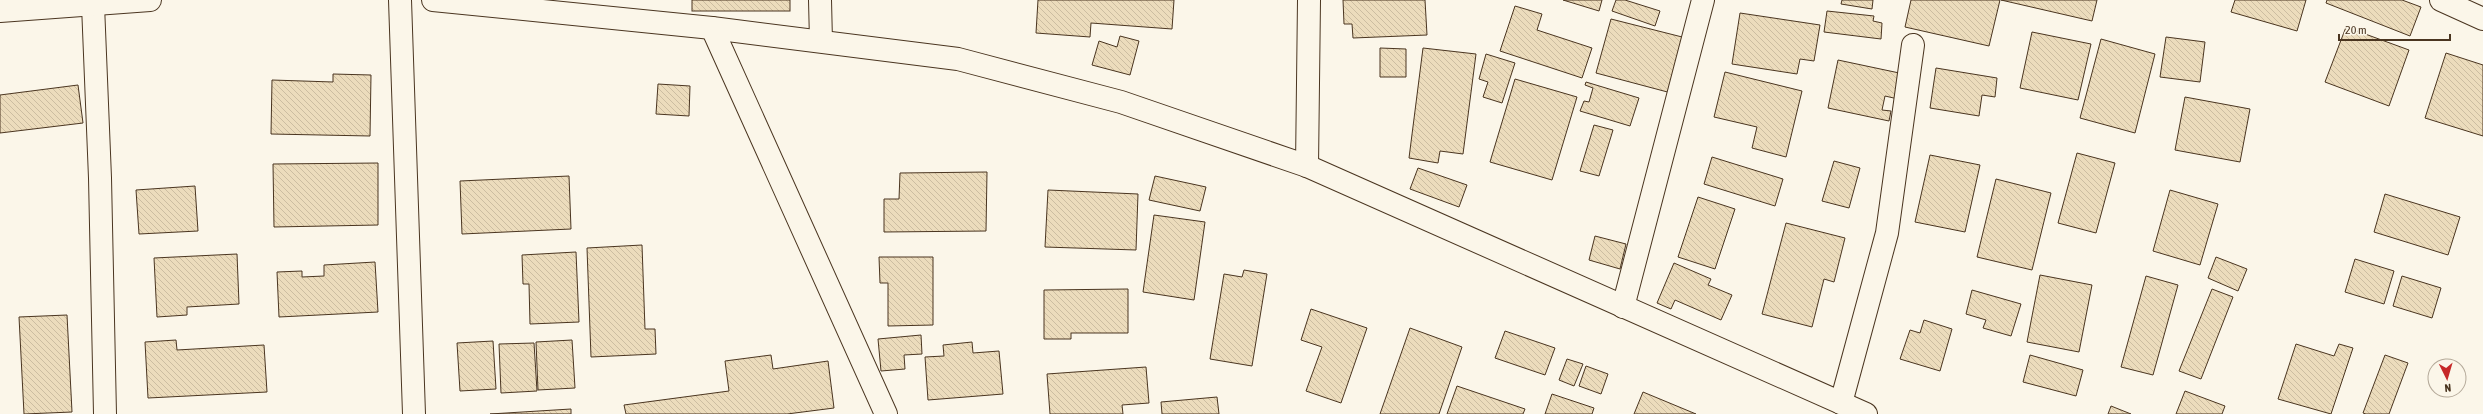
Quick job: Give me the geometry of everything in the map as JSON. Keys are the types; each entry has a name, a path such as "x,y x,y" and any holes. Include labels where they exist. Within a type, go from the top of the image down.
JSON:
{"street":[{"path":"0,11 23,4 93,5 150,0"},
{"path":"400,0 414,414"},
{"path":"433,0 712,28 821,41 973,63 1122,102 1307,166 1866,414"},
{"path":"820,0 821,41"},
{"path":"1307,166 1308,0"},
{"path":"1623,307 1703,0"},
{"path":"2441,0 2483,19"},
{"path":"93,5 100,178 105,414"},
{"path":"712,28 886,414"},
{"path":"1841,403 1887,233 1900,126 1913,45"}],"building":[{"path":"692,0 790,0 790,11 692,11"},
{"path":"1038,0 1174,0 1172,29 1091,23 1090,37 1036,33"},
{"path":"1343,0 1425,0 1427,35 1353,38 1352,24 1344,24"},
{"path":"1563,0 1602,0 1599,11"},
{"path":"1616,0 1625,0 1660,11 1655,26 1612,11"},
{"path":"1842,0 1873,0 1872,9 1841,4"},
{"path":"1911,0 2000,0 1989,46 1905,27"},
{"path":"2001,0 2097,0 2092,21"},
{"path":"2235,0 2306,0 2297,31 2231,12"},
{"path":"2327,0 2402,0 2421,7 2410,36 2326,3"},
{"path":"1515,6 1542,14 1537,30 1592,48 1582,78 1500,51"},
{"path":"1827,11 1874,16 1873,21 1882,23 1881,39 1824,32"},
{"path":"1740,13 1820,25 1814,61 1800,59 1797,74 1732,64"},
{"path":"1611,19 1690,39 1675,94 1596,73"},
{"path":"2346,27 2409,50 2389,106 2325,82"},
{"path":"2032,32 2091,44 2078,100 2020,88"},
{"path":"1120,36 1139,41 1130,75 1092,65 1099,41 1117,47"},
{"path":"2166,37 2205,42 2200,82 2160,77"},
{"path":"2101,39 2155,54 2135,133 2080,118"},
{"path":"1380,48 1406,49 1406,77 1380,77"},
{"path":"1423,48 1476,54 1463,154 1440,151 1438,163 1409,158"},
{"path":"2446,53 2483,65 2483,136 2425,118"},
{"path":"1486,54 1515,63 1502,103 1483,97 1488,82 1479,79"},
{"path":"1838,60 1904,74 1898,99 1885,96 1882,110 1891,111 1889,121 1828,108"},
{"path":"1936,68 1997,78 1995,97 1982,95 1979,116 1930,108"},
{"path":"1725,72 1802,91 1786,157 1752,148 1757,127 1714,117"},
{"path":"333,74 371,75 370,136 271,134 272,80 333,82"},
{"path":"1515,79 1577,97 1552,180 1490,162"},
{"path":"1586,82 1639,98 1630,126 1580,111 1584,101 1589,102 1593,88 1585,85"},
{"path":"658,84 690,86 689,116 656,114"},
{"path":"78,85 83,123 0,133 0,95"},
{"path":"2185,97 2250,109 2240,162 2175,150"},
{"path":"1594,125 1613,130 1599,176 1580,171"},
{"path":"2077,153 2115,163 2096,233 2058,223"},
{"path":"1930,155 1980,165 1965,232 1915,222"},
{"path":"1712,157 1783,179 1775,206 1704,184"},
{"path":"1834,161 1860,168 1849,208 1822,201"},
{"path":"378,163 378,225 274,227 273,164"},
{"path":"1418,168 1467,185 1459,207 1410,189"},
{"path":"987,172 986,231 884,232 884,199 899,199 900,173"},
{"path":"569,176 571,229 462,234 460,181"},
{"path":"1155,176 1206,187 1200,211 1149,200"},
{"path":"1996,179 2051,193 2032,270 1977,257"},
{"path":"195,186 198,231 139,234 136,190"},
{"path":"1048,190 1138,194 1136,250 1045,247"},
{"path":"2170,190 2218,204 2200,265 2153,251"},
{"path":"2385,194 2460,217 2448,255 2374,232"},
{"path":"1698,197 1735,209 1715,269 1678,257"},
{"path":"1154,215 1205,222 1194,300 1143,292"},
{"path":"1786,223 1845,238 1834,282 1824,279 1812,327 1762,314"},
{"path":"1595,236 1626,244 1620,269 1589,260"},
{"path":"642,245 645,329 655,329 656,354 591,357 587,248"},
{"path":"576,252 579,322 530,324 529,284 523,284 522,255"},
{"path":"237,254 239,304 187,307 187,315 157,317 154,258"},
{"path":"879,257 933,257 933,325 888,326 888,283 880,283"},
{"path":"2216,257 2247,269 2238,291 2208,278"},
{"path":"2355,259 2394,271 2384,304 2345,292"},
{"path":"375,262 378,312 279,317 277,272 302,271 302,277 324,276 324,265"},
{"path":"1674,263 1711,279 1708,285 1732,295 1721,320 1675,300 1671,309 1657,303"},
{"path":"1244,270 1267,274 1252,366 1210,359 1224,274 1242,277"},
{"path":"2040,275 2092,285 2079,352 2027,342"},
{"path":"2146,276 2178,285 2153,375 2121,367"},
{"path":"2402,276 2441,288 2432,318 2393,306"},
{"path":"1128,289 1128,333 1071,333 1071,339 1044,339 1044,290"},
{"path":"2212,289 2233,297 2201,379 2179,371"},
{"path":"1972,290 2021,304 2011,336 1983,328 1986,320 1966,314"},
{"path":"1311,309 1367,328 1341,403 1306,391 1322,347 1301,340"},
{"path":"67,315 72,412 24,414 19,317"},
{"path":"1924,320 1952,329 1940,371 1900,359 1910,330 1920,333"},
{"path":"1410,328 1462,347 1439,414 1380,414"},
{"path":"1505,331 1555,348 1545,375 1495,358"},
{"path":"921,335 922,354 904,355 905,369 881,371 878,339"},
{"path":"176,340 177,350 264,345 267,392 148,398 145,342"},
{"path":"572,340 575,388 538,390 536,342"},
{"path":"493,341 496,389 460,391 457,343"},
{"path":"972,342 973,353 999,351 1003,394 928,400 925,357 944,356 943,345"},
{"path":"534,343 537,391 501,393 499,344"},
{"path":"2296,344 2334,356 2339,344 2353,348 2331,414 2278,399"},
{"path":"771,355 773,369 828,361 834,408 787,414 626,414 624,405 729,391 725,361"},
{"path":"2030,355 2083,370 2076,396 2023,382"},
{"path":"2385,355 2408,363 2389,414 2363,413"},
{"path":"1567,359 1583,364 1574,386 1559,380"},
{"path":"1586,366 1608,374 1601,394 1579,386"},
{"path":"1146,367 1149,403 1122,405 1123,414 1050,414 1047,374"},
{"path":"1457,386 1525,409 1523,414 1447,414"},
{"path":"2185,391 2225,406 2222,414 2176,414"},
{"path":"1643,392 1696,414 1634,414"},
{"path":"1552,394 1594,408 1592,414 1545,414"},
{"path":"1217,397 1219,414 1162,414 1161,402"},
{"path":"2111,406 2131,414 2108,414"},
{"path":"571,409 571,414 490,414"}]}
